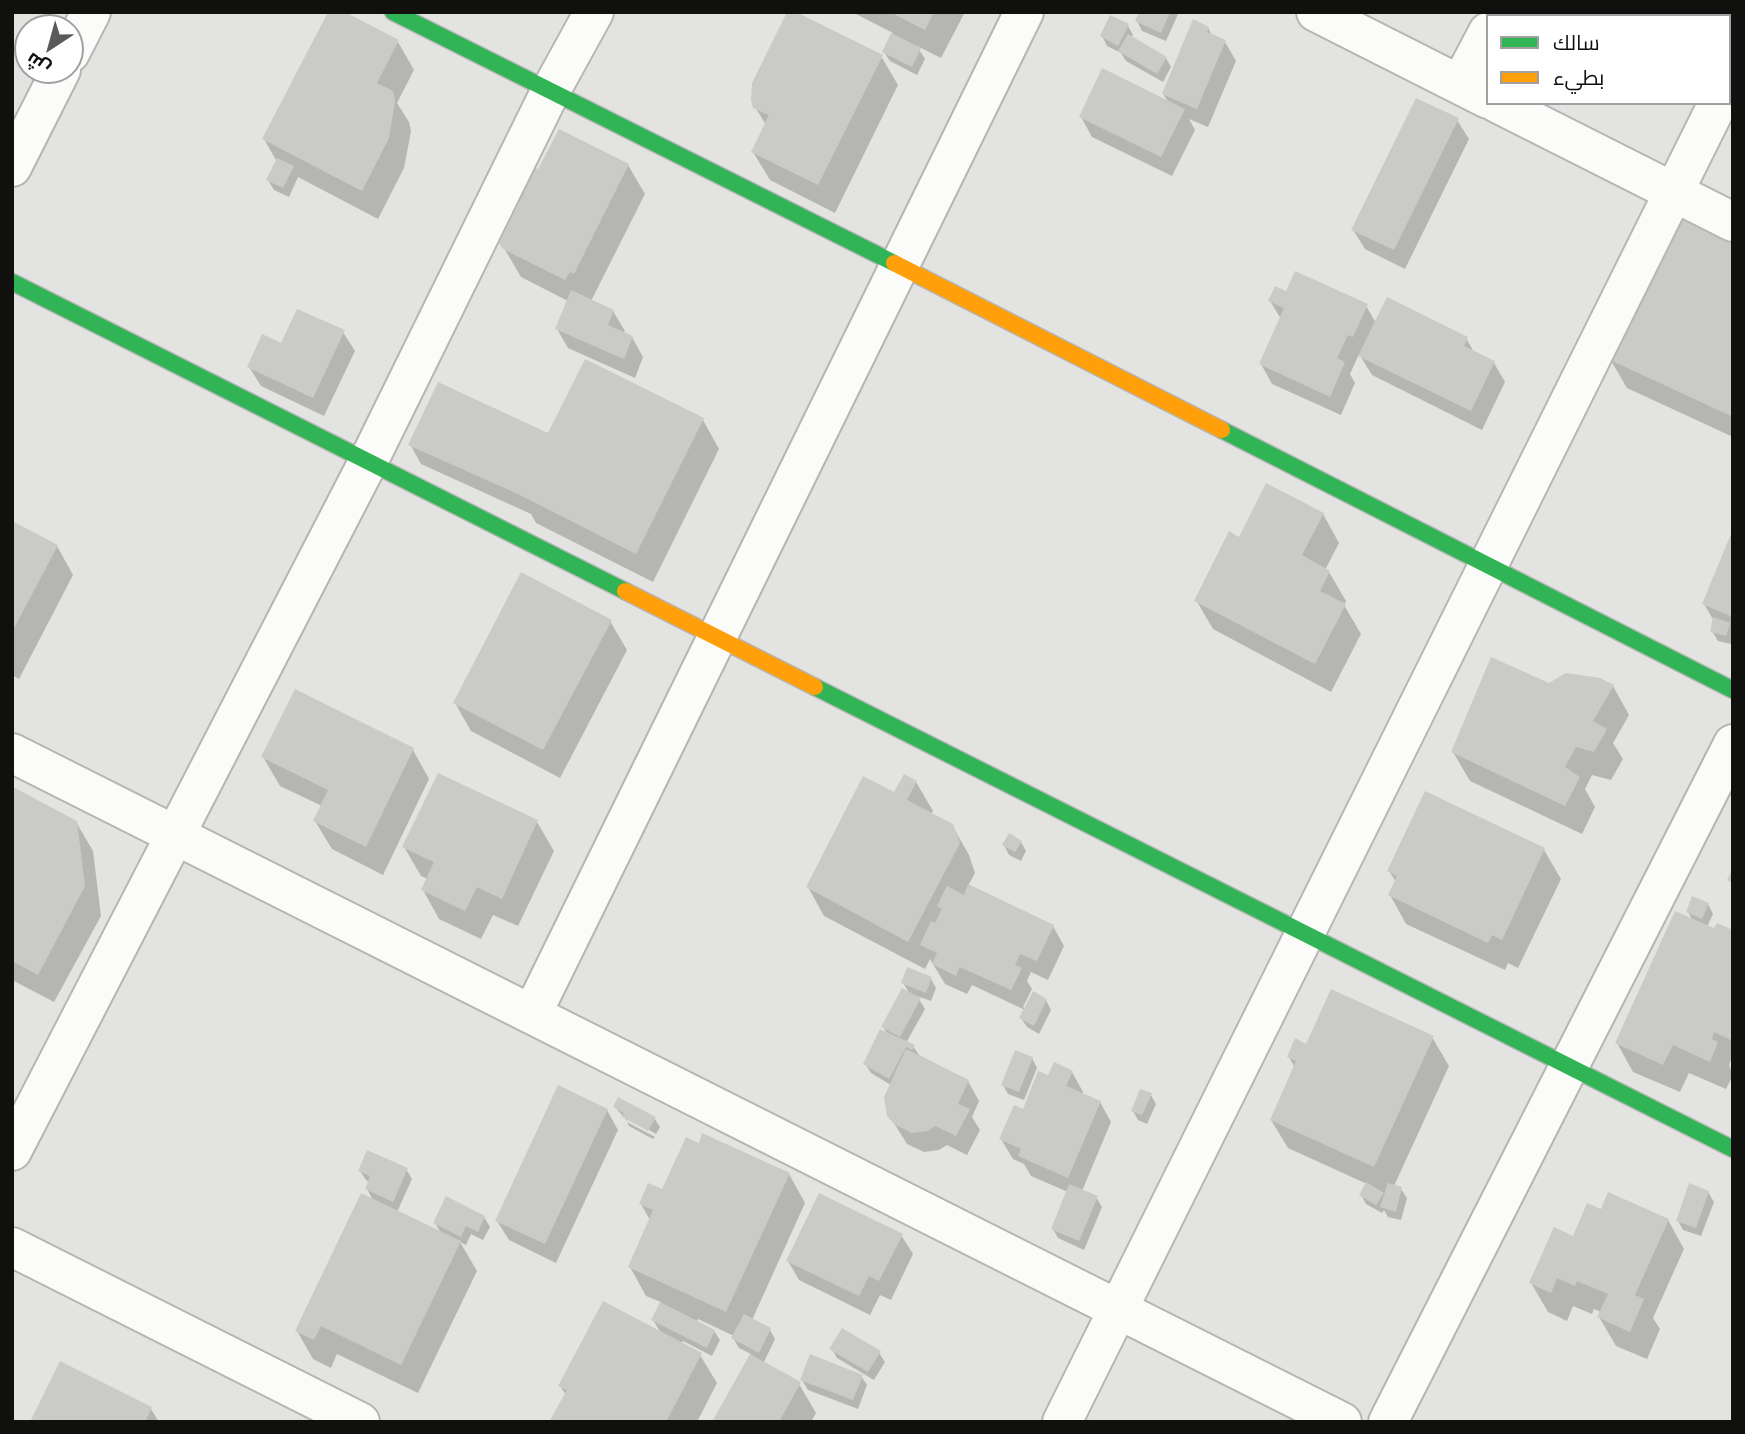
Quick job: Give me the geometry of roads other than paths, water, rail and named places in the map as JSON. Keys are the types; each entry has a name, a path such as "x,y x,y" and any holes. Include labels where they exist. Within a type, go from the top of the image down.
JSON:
{"street":[{"path":"393,12 900,266 1733,690"},
{"path":"12,1151 368,462 550,92 594,12"},
{"path":"532,1014 1024,12"},
{"path":"1316,12 1474,92 1486,41"},
{"path":"12,167 54,84"},
{"path":"1501,105 1733,222"},
{"path":"1062,1422 1716,105"},
{"path":"12,282 1733,1149"},
{"path":"1388,1422 1733,744"},
{"path":"12,753 1342,1422"},
{"path":"12,1247 360,1422"}]}
